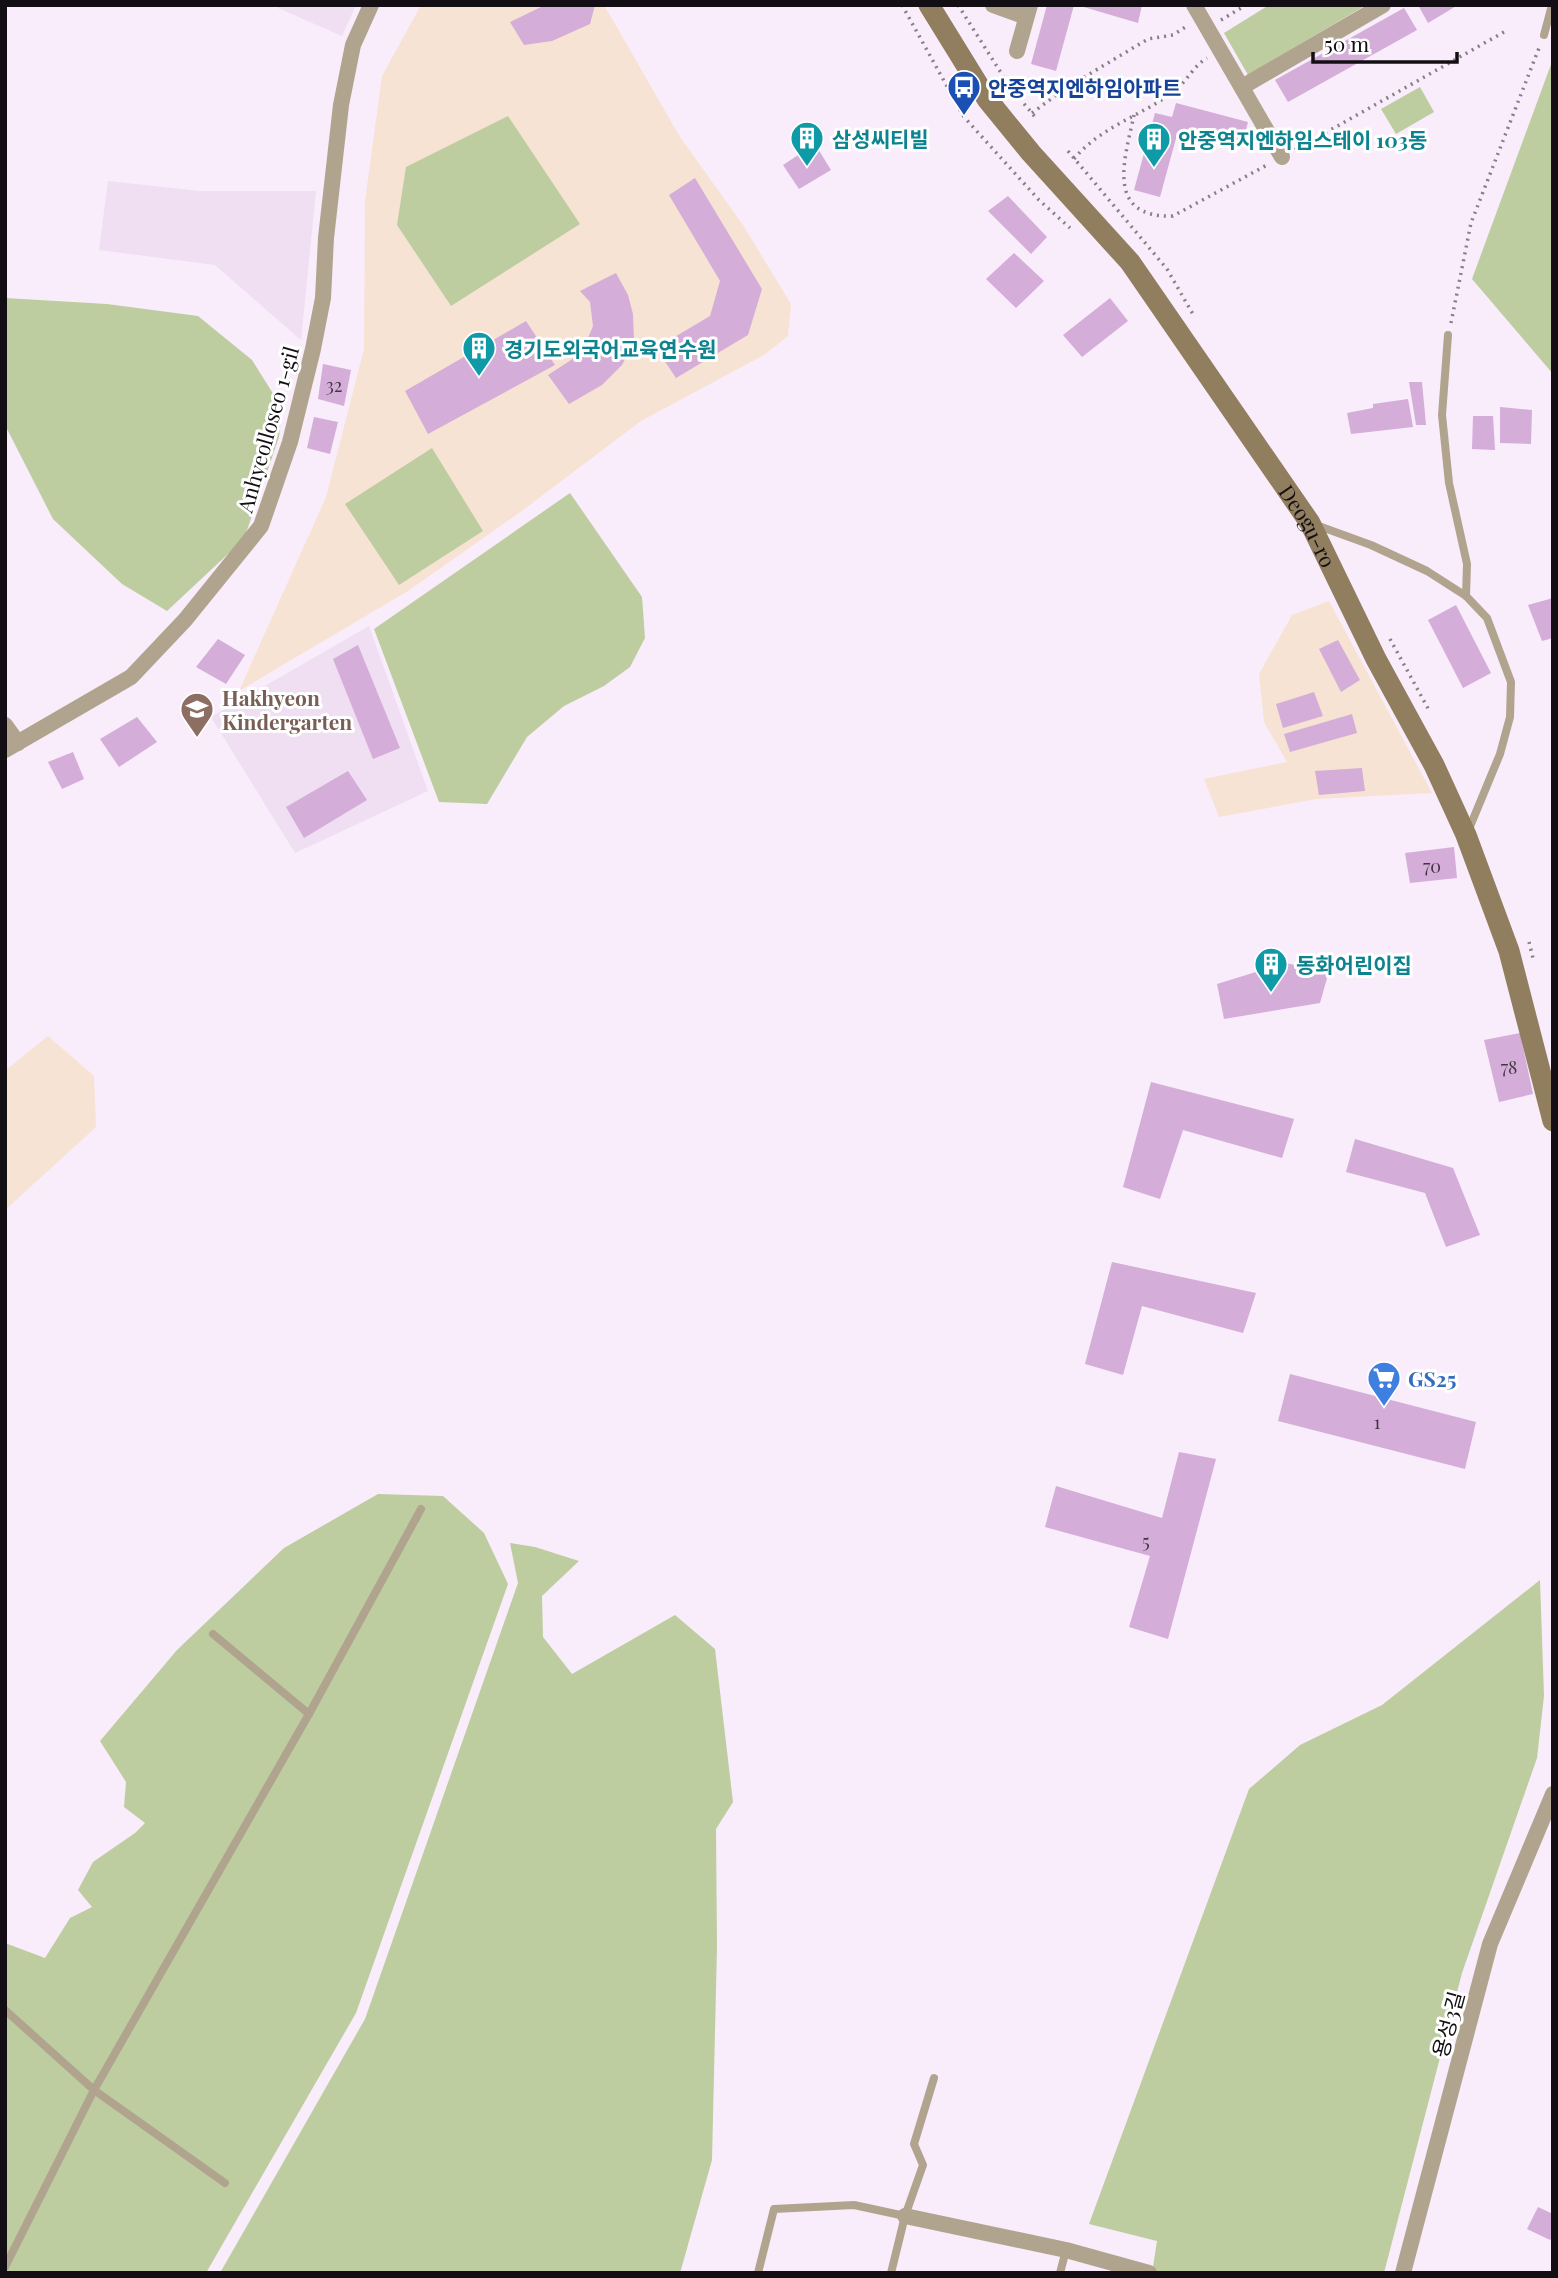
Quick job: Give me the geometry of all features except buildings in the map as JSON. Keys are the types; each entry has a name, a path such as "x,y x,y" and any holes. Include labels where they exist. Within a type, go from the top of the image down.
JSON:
{"street":[{"name":"Anhyeolloseo 1-gil","path":"12,746 131,677 185,620 261,526 290,442 313,349 323,298 326,238 341,105 353,45 371,5"},
{"name":"Deogu-ro","path":"929,5 987,99 1031,153 1130,262 1310,523 1376,659 1434,765 1466,835 1509,951 1553,1121"},
{"path":"993,5 1028,11 1017,51"},
{"path":"1242,88 1383,5"},
{"path":"1201,17 1282,156"},
{"path":"5,725 12,746"},
{"name":"용성3길","path":"1403,2273 1490,1944 1553,1794"},
{"path":"905,2216 1066,2250 1149,2273"}],"lane":[{"path":"1544,36 1552,5"},
{"path":"1448,335 1442,415 1448,482 1467,564 1466,596"},
{"path":"1310,523 1327,527 1427,570 1466,596 1487,618 1511,682 1510,717 1500,754 1466,835"},
{"path":"5,2267 94,2090 309,1714 421,1509"},
{"path":"213,1634 309,1714"},
{"path":"5,2010 94,2090 225,2183"},
{"path":"891,2273 905,2216 923,2165 915,2144 934,2078"},
{"path":"758,2273 774,2209 854,2205 905,2216"},
{"path":"1060,2273 1066,2250"}],"path":[{"path":"958,5 1010,87 1036,118"},
{"path":"1032,113 1066,88 1148,39 1173,35 1201,17 1246,5"},
{"path":"1134,115 1123,167 1123,183 1129,197 1146,213 1158,217 1173,216 1504,32"},
{"path":"1448,335 1471,223 1544,36"},
{"path":"1074,159 1090,142 1173,92 1190,77 1199,62 1220,51"}],"shaded area":[{"path":"279,5 356,5 342,36 278,8"},
{"path":"421,5 604,5 680,137 743,225 791,304 788,336 764,355 641,421 519,513 408,591 239,691 326,497 364,349 365,201 382,76"},
{"path":"108,181 199,191 316,191 301,340 215,265 99,250"},
{"path":"1329,601 1432,793 1316,799 1219,817 1204,779 1287,762 1264,722 1259,674 1292,615"},
{"path":"369,626 428,791 295,853 211,717"},
{"path":"48,1036 94,1076 96,1127 5,1210 5,1071"}],"green space":[{"path":"1269,5 1366,5 1248,75 1224,33"},
{"path":"1553,59 1553,374 1472,279"},
{"path":"1420,87 1434,112 1396,134 1381,109"},
{"path":"508,116 580,224 451,306 397,225 406,167"},
{"path":"5,298 107,304 198,316 252,360 282,408 279,437 244,539 167,611 122,584 53,519 5,425"},
{"path":"432,448 483,531 399,585 345,504"},
{"path":"570,493 642,597 645,638 630,667 604,686 564,706 527,737 487,804 439,802 374,629"},
{"path":"378,1494 443,1496 484,1533 508,1584 356,2013 206,2273 5,2273 5,1943 45,1958 70,1918 92,1907 78,1890 93,1862 145,1823 124,1807 126,1782 100,1741 177,1650 284,1548"},
{"path":"510,1543 535,1547 579,1561 542,1596 543,1637 572,1674 675,1615 715,1649 733,1802 716,1829 717,1946 712,2160 680,2273 220,2273 365,2019 518,1583"},
{"path":"1540,1580 1544,1696 1537,1758 1462,1973 1384,2273 1152,2273 1157,2241 1089,2224 1249,1789 1300,1745 1382,1705"}],"place":[{"name":"안중역지엔하임아파트","path":"964,117"},
{"name":"삼성씨티빌","path":"807,168"},
{"name":"안중역지엔하임스테이 103동","path":"1154,169"},
{"name":"경기도외국어교육연수원","path":"479,378"},
{"name":"Hakhyeon Kindergarten","path":"197,739"},
{"name":"동화어린이집","path":"1271,994"},
{"name":"GS25","path":"1384,1408"}]}
